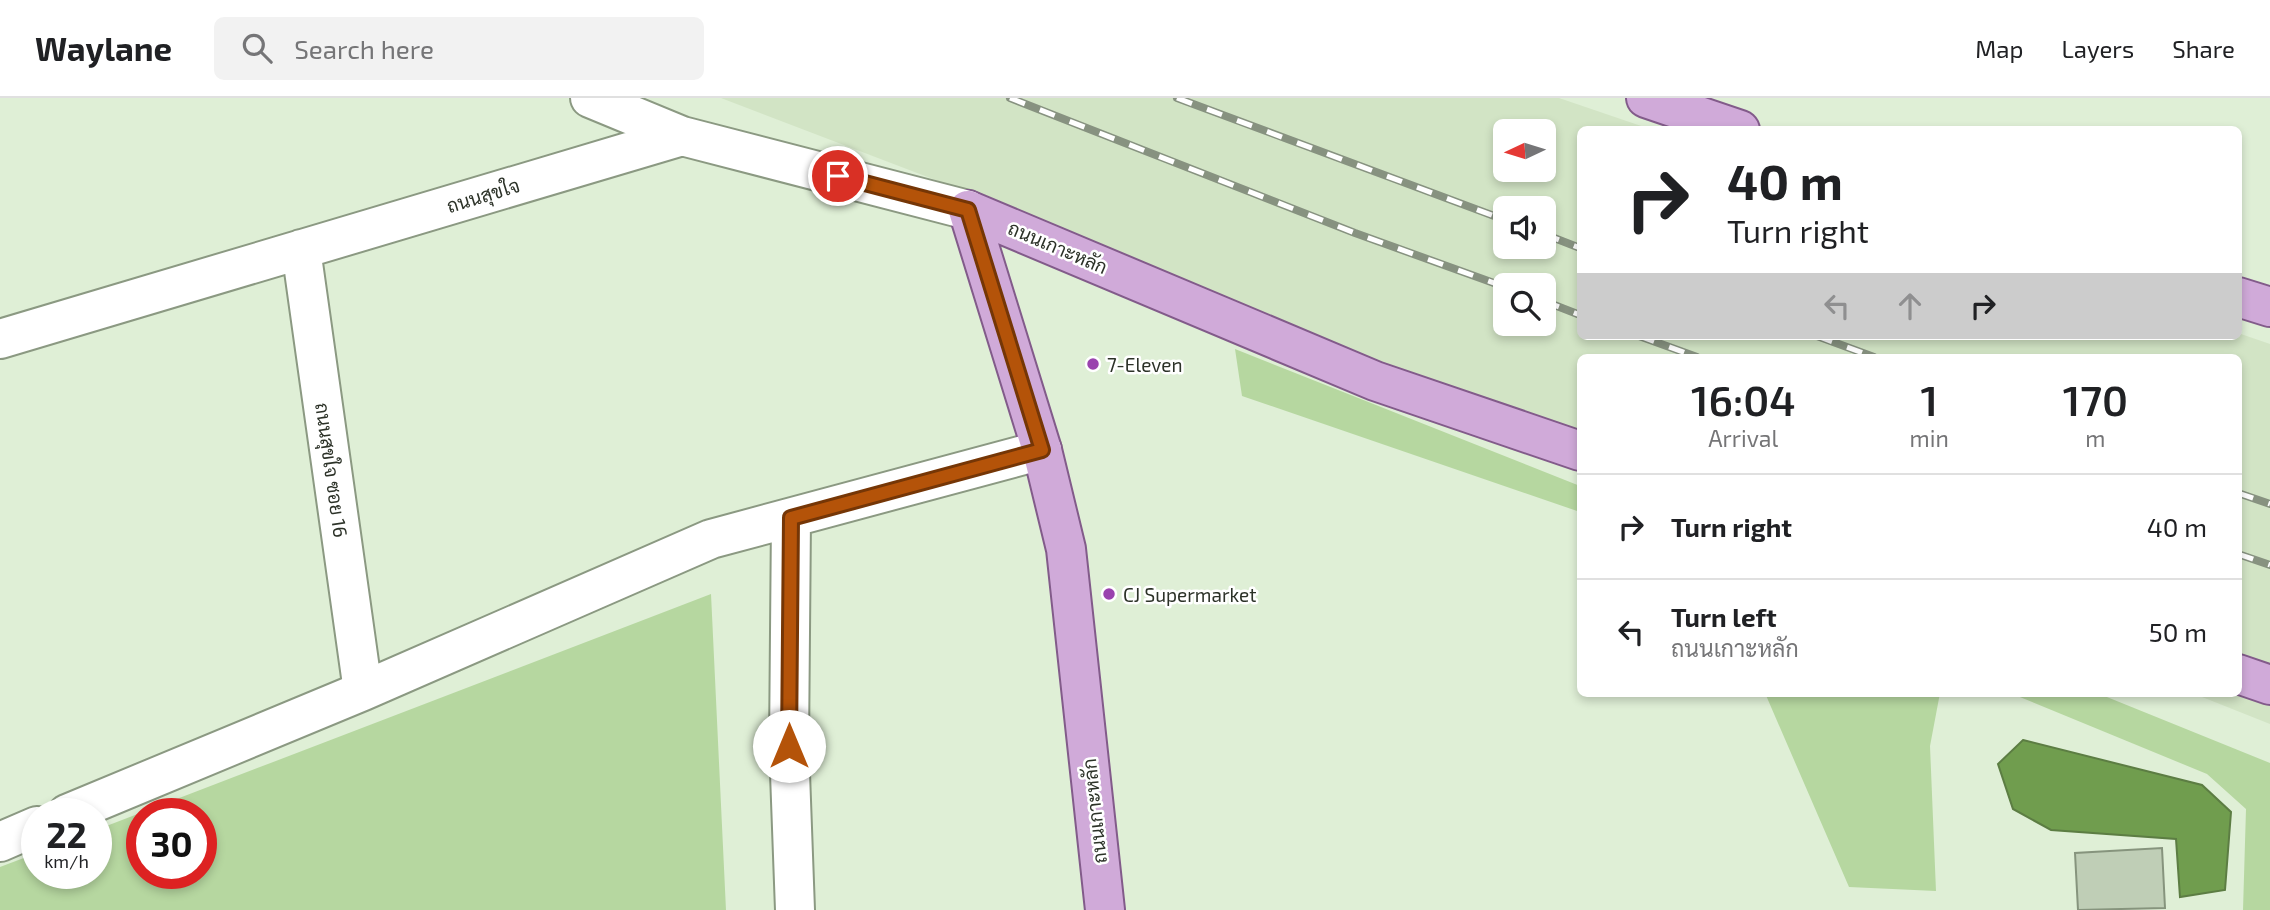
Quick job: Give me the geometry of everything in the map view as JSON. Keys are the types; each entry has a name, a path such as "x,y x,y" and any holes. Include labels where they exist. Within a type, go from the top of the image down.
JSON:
{"main road":[{"path":"1646,98 1728,126"},
{"name":"ถนนเกาะหลัก","path":"968,210 1375,381 1577,450"},
{"name":"ถนนเกาะหลัก","path":"968,210 1042,450 1066,549 1105,910"},
{"path":"2242,298 2270,307"},
{"path":"2242,675 2270,685"}],"street":[{"path":"590,98 682,136 968,210"},
{"name":"ถนนสุขใจ","path":"0,338 682,136"},
{"name":"ถนนสุขใจ ซอย 16","path":"301,249 363,691"},
{"path":"106,798 363,691 711,539 1042,450"},
{"path":"791,518 789,746 795,910"},
{"path":"0,842 21,833"}],"shaded area":[{"path":"721,98 1559,98 1641,126 1577,126 1577,340 2242,340 2242,334 2270,344 2270,724 2202,697 2242,697 2242,354 1577,354 1577,447 1048,223"},
{"path":"1235,349 1577,485 1577,511 1242,396"},
{"path":"711,594 726,910 0,910 0,867 21,859 21,889 112,889 112,824 126,818 126,889 217,889 217,798 179,798"},
{"path":"1767,697 1939,697 1930,746 1936,891 1849,887"},
{"path":"2020,697 2107,697 2270,763 2270,910 2243,910 2246,809 2207,774"},
{"path":"2023,740 2202,785 2231,812 2225,890 2180,897 2176,839 2051,830 2013,809 1998,764"}],"building":[{"path":"2162,848 2165,908 2078,910 2075,853"}],"railway":[{"path":"1010,98 1355,233 1493,283"},
{"path":"1177,98 1493,216"},
{"path":"1556,239 1577,247"},
{"path":"1556,306 1577,314"},
{"path":"1650,340 1689,354"},
{"path":"1828,340 1866,354"},
{"path":"2242,494 2270,504"},
{"path":"2242,555 2270,565"}],"place":[{"name":"7-Eleven","path":"1093,364"},
{"name":"CJ Supermarket","path":"1109,594"}],"route":[{"path":"789,746 791,518 1042,450 968,210 838,176"}]}
